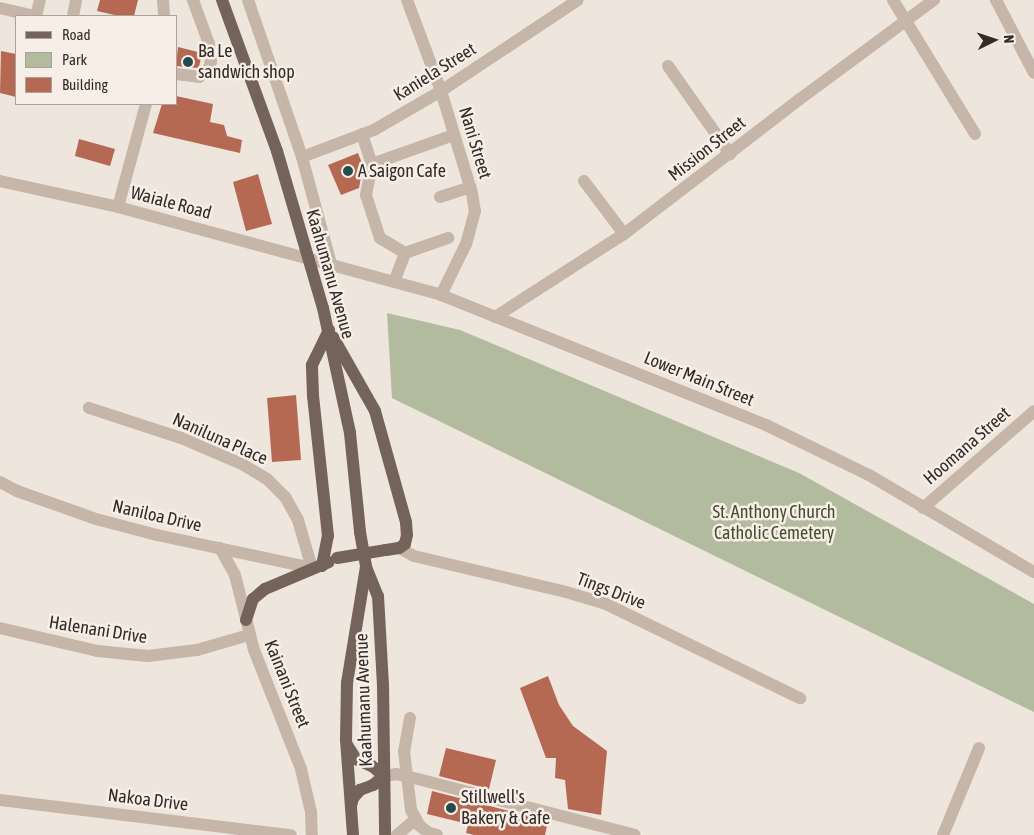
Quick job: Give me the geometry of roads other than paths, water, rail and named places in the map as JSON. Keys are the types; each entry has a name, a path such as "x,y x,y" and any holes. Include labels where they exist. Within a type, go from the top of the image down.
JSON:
{"main road":[{"name":"Kaahumanu Avenue","path":"222,0 277,151 329,330 350,433 360,532 366,568 378,596 383,685 385,835"},
{"path":"246,620 251,604 257,594 277,582 337,558 393,549 406,540 408,530 375,411 329,330"},
{"path":"317,567 328,536 313,396 312,365 329,330"},
{"name":"Kaahumanu Avenue","path":"353,835 346,740 346,683 366,568"},
{"path":"346,740 354,756 362,763 372,766 384,776 373,785 360,790 353,798 351,806"}],"street":[{"path":"36,15 40,0"},
{"path":"73,15 76,0"},
{"path":"163,0 164,15"},
{"path":"178,74 199,77 209,69 211,61 209,44 193,0"},
{"path":"248,0 302,157 331,264"},
{"name":"Nani Street","path":"406,0 441,91 470,187 475,218 466,244 441,295"},
{"name":"Kaniela Street","path":"302,157 362,134 441,91 578,0"},
{"path":"893,0 975,134"},
{"name":"Mission Street","path":"495,317 624,234 730,154 800,98 934,0"},
{"path":"996,0 1034,73"},
{"path":"0,8 32,15"},
{"path":"668,66 730,154"},
{"path":"118,207 146,105"},
{"path":"362,134 372,164 366,196 380,238 405,253"},
{"path":"372,164 454,135"},
{"name":"Waiale Road","path":"0,181 118,207 331,264"},
{"path":"584,181 624,234"},
{"path":"440,196 470,187"},
{"path":"394,282 405,253 448,238"},
{"name":"Lower Main Street","path":"331,264 441,295 766,425 869,475 1034,572"},
{"name":"Naniluna Place","path":"89,408 181,438 244,465 266,479 285,498 298,520 317,567"},
{"name":"Hoomana Street","path":"923,508 1034,411"},
{"name":"Naniloa Drive","path":"0,482 96,519 220,548 317,567"},
{"name":"Kainani Street","path":"220,548 235,575 244,604 249,635 301,769 311,812 312,835"},
{"name":"Tings Drive","path":"393,549 414,556 566,592 606,604 800,698"},
{"name":"Halenani Drive","path":"0,628 97,651 148,656 197,650 249,635"},
{"path":"410,718 404,745 411,810 415,820 425,831 437,835"},
{"path":"943,835 980,748"},
{"path":"384,776 396,774 406,776 635,835"},
{"name":"Nakoa Drive","path":"0,800 291,835"},
{"path":"397,835 415,820"}],"place":[{"name":"Ba Le sandwich shop","path":"188,62"},
{"name":"A Saigon Cafe","path":"348,171"},
{"name":"Stillwell's Bakery & Cafe","path":"451,808"}],"park label":[{"name":"St. Anthony Church Catholic Cemetery","path":"774,523"}]}
